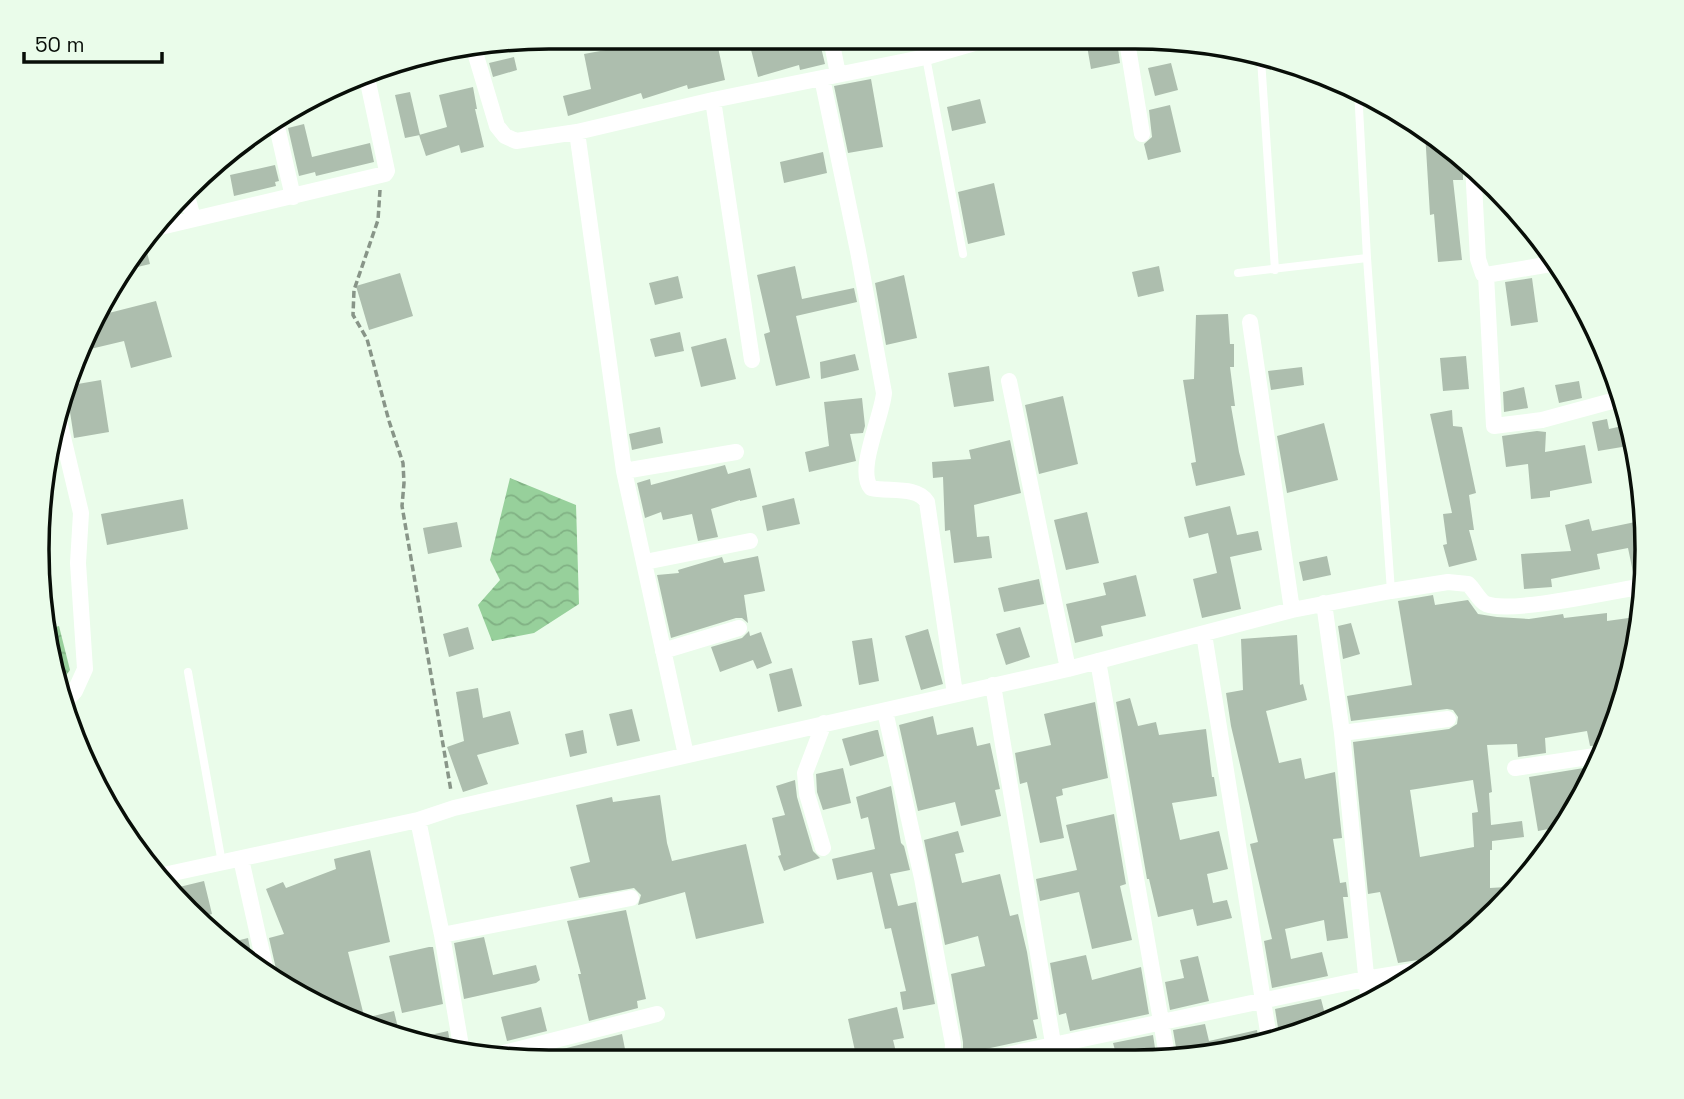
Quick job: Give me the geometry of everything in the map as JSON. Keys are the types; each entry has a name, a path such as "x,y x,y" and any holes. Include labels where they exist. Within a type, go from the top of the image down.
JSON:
{"street":[{"path":"833,49 838,74"},
{"path":"476,55 497,126 505,136 516,141 577,132 954,49"},
{"path":"1128,49 1142,134"},
{"path":"822,78 884,393 883,406 866,467 867,483 876,489 920,494 927,502 955,694"},
{"path":"168,225 293,197 387,171 368,83"},
{"path":"713,100 752,360"},
{"path":"278,129 293,197"},
{"path":"577,132 624,471 686,755"},
{"path":"1474,182 1481,271 1486,275 1547,265"},
{"path":"189,203 193,218"},
{"path":"1486,275 1494,426 1542,420 1612,401"},
{"path":"1250,321 1292,610"},
{"path":"1009,382 1068,669"},
{"path":"63,435 81,513 78,563 85,669 71,695"},
{"path":"624,471 736,452"},
{"path":"645,562 750,541"},
{"path":"168,874 418,820 454,808 1068,669 1324,603 1391,590 1456,582 1468,584 1486,604 1504,607 1540,604 1633,588"},
{"path":"1324,603 1342,733 1367,992"},
{"path":"663,651 739,628"},
{"path":"1204,634 1268,1032"},
{"path":"1098,661 1166,1049"},
{"path":"993,685 1054,1050"},
{"path":"885,711 924,891 953,1050"},
{"path":"1342,733 1448,719"},
{"path":"823,848 807,794 805,773 824,723"},
{"path":"1515,768 1590,757"},
{"path":"418,820 460,1042"},
{"path":"241,859 264,961"},
{"path":"442,935 631,898"},
{"path":"1066,1050 1162,1024 1401,973"},
{"path":"519,1049 657,1014"}],"lane":[{"path":"926,57 963,254"},
{"path":"1261,65 1275,270"},
{"path":"1359,102 1391,590"},
{"path":"1238,273 1367,258"},
{"path":"188,672 222,863"}],"path":[{"path":"382,174 377,220 354,290 353,315 367,339 403,463 402,506 454,808"}],"water":[{"path":"510,478 576,505 579,604 534,633 492,641 478,605 500,580 490,560"},
{"path":"59,626 70,670 65,676 59,647 55,627"}],"building":[{"path":"611,49 718,49 725,80 688,89 687,85 643,99 641,93 568,116 563,96 591,89 584,54"},
{"path":"751,49 821,49 825,64 800,70 799,65 758,77"},
{"path":"1088,49 1118,49 1120,63 1091,69"},
{"path":"514,57 517,70 493,77 489,63"},
{"path":"1171,63 1178,90 1155,96 1148,68"},
{"path":"871,79 883,147 848,153 834,86"},
{"path":"473,87 484,147 461,153 459,145 426,156 419,135 447,127 439,95"},
{"path":"410,92 420,135 405,138 395,95"},
{"path":"980,99 986,123 952,131 947,107"},
{"path":"1170,105 1181,152 1148,160 1144,144 1152,137 1149,110"},
{"path":"304,124 312,157 370,143 374,162 316,176 315,172 299,176 288,128"},
{"path":"1426,142 1463,171 1463,180 1453,180 1462,260 1438,262 1434,214 1430,215"},
{"path":"823,152 827,173 784,183 780,162"},
{"path":"275,165 279,181 275,182 276,186 234,196 230,175"},
{"path":"994,183 1005,235 968,244 958,192"},
{"path":"147,252 150,264 136,267"},
{"path":"795,266 802,299 854,288 857,302 796,316 810,378 776,386 764,334 770,332 757,275"},
{"path":"1159,266 1164,291 1138,297 1132,272"},
{"path":"400,273 413,316 369,330 356,286"},
{"path":"904,275 917,338 886,345 875,283"},
{"path":"678,276 683,298 655,305 649,283"},
{"path":"1532,278 1538,322 1511,326 1505,282"},
{"path":"156,301 172,357 131,368 124,341 91,349 109,313"},
{"path":"1228,314 1230,344 1234,344 1234,367 1230,367 1235,406 1231,406 1245,475 1196,486 1191,463 1196,462 1183,380 1194,379 1196,315"},
{"path":"680,332 684,351 655,357 650,339"},
{"path":"726,338 736,379 701,387 691,347"},
{"path":"855,354 859,370 821,379 820,362"},
{"path":"1466,356 1469,389 1443,391 1440,358"},
{"path":"989,366 994,401 954,407 948,373"},
{"path":"1302,367 1304,385 1271,390 1268,371"},
{"path":"101,380 109,432 74,438 70,409 78,384"},
{"path":"1579,381 1582,398 1559,403 1555,385"},
{"path":"1524,387 1528,408 1504,412 1503,392"},
{"path":"1063,396 1078,464 1039,474 1025,405"},
{"path":"862,398 865,426 863,433 850,434 856,461 809,472 805,452 829,446 824,402"},
{"path":"1452,410 1453,426 1462,427 1476,493 1469,495 1474,530 1469,530 1477,560 1449,567 1443,545 1447,544 1443,514 1452,513 1430,414"},
{"path":"1607,419 1609,429 1619,427 1624,447 1598,451 1592,422"},
{"path":"1324,423 1338,480 1287,493 1277,436"},
{"path":"660,427 663,443 632,450 629,434"},
{"path":"1546,432 1545,452 1585,445 1592,483 1550,491 1550,497 1531,499 1528,464 1506,467 1502,436"},
{"path":"1010,440 1021,493 974,505 977,537 989,536 992,558 954,563 950,530 945,531 943,477 933,478 932,462 971,459 969,450"},
{"path":"725,465 728,474 750,468 757,497 711,509 718,537 698,541 692,514 663,520 661,512 645,518 637,483 650,479 651,485"},
{"path":"794,498 800,524 767,531 762,506"},
{"path":"183,499 188,529 107,545 101,514"},
{"path":"1230,506 1237,535 1258,531 1262,550 1230,557 1241,609 1202,618 1193,579 1217,573 1208,533 1189,538 1184,517"},
{"path":"1087,512 1099,563 1066,570 1054,520"},
{"path":"1589,519 1592,531 1634,522 1634,577 1628,548 1597,554 1600,569 1551,579 1552,587 1524,589 1521,554 1571,551 1565,525"},
{"path":"457,522 462,547 428,554 423,528"},
{"path":"758,556 765,591 744,595 748,623 742,618 736,618 671,638 657,575 679,573 678,570 722,557 724,563"},
{"path":"1327,556 1331,575 1303,581 1299,562"},
{"path":"1136,575 1146,616 1101,626 1103,636 1075,643 1066,604 1106,595 1103,583"},
{"path":"1039,579 1044,604 1004,612 998,588"},
{"path":"1433,595 1435,605 1468,600 1478,614 1497,617 1529,619 1563,614 1564,618 1607,613 1607,621 1630,618 1618,679 1595,746 1590,746 1587,731 1545,738 1546,753 1518,757 1517,744 1487,745 1492,792 1489,793 1491,825 1522,821 1524,837 1492,841 1490,888 1504,887 1465,926 1422,959 1398,963 1380,892 1368,894 1353,742 1449,729 1457,724 1458,717 1453,710 1447,709 1351,721 1347,696 1412,685 1398,601","holes":["1473,780 1478,812 1472,813 1474,847 1420,857 1410,790"]},
{"path":"1351,623 1360,654 1343,659 1338,626"},
{"path":"468,627 474,649 449,657 443,634"},
{"path":"1020,627 1030,657 1006,665 996,634"},
{"path":"928,629 943,684 921,690 905,636"},
{"path":"749,631 750,636 761,632 772,663 757,669 753,660 720,672 711,647 742,638"},
{"path":"1297,635 1300,685 1303,684 1307,700 1266,711 1279,763 1301,758 1305,779 1335,772 1342,838 1333,839 1340,883 1346,882 1348,897 1343,897 1348,938 1327,941 1324,920 1285,929 1291,959 1322,952 1328,976 1272,988 1264,941 1272,939 1250,844 1258,842 1226,693 1243,690 1241,639"},
{"path":"872,638 879,681 859,685 852,641"},
{"path":"792,668 802,706 778,712 769,674"},
{"path":"478,688 483,718 510,711 519,744 477,755 488,784 463,792 447,747 464,741 456,692"},
{"path":"1130,698 1138,726 1156,722 1159,735 1206,729 1217,796 1172,803 1180,840 1219,831 1228,869 1207,874 1213,903 1227,900 1232,918 1197,926 1193,909 1158,917 1147,879 1116,702"},
{"path":"1095,702 1108,778 1062,789 1063,795 1056,797 1064,838 1040,843 1027,782 1020,784 1015,753 1051,745 1044,714"},
{"path":"632,709 640,741 617,746 609,714"},
{"path":"933,716 937,735 973,727 977,746 990,743 1000,789 995,790 1001,816 961,826 955,802 918,811 899,725"},
{"path":"583,730 587,753 570,757 565,734"},
{"path":"878,730 884,756 850,766 842,739"},
{"path":"843,768 851,803 823,810 817,792 816,774"},
{"path":"1584,768 1551,829 1538,831 1529,777"},
{"path":"795,780 797,797 813,851 820,858 784,871 778,856 781,855 772,818 785,815 776,786"},
{"path":"891,786 901,843 910,870 890,874 898,906 916,902 935,1004 903,1010 900,992 906,991 891,928 885,929 872,872 837,880 832,859 875,849 868,817 861,819 856,797"},
{"path":"660,795 672,861 746,844 764,923 696,939 685,892 638,905 641,895 634,888 579,898 570,867 590,862 576,805 612,797 613,802"},
{"path":"1114,814 1126,884 1120,886 1132,940 1092,949 1079,892 1040,901 1036,879 1077,870 1066,825"},
{"path":"958,831 964,852 955,854 962,883 1000,874 1010,916 1018,914 1027,952 1038,1019 1033,1020 1037,1038 981,1050 963,1050 951,974 985,966 978,936 945,945 924,840"},
{"path":"370,850 390,942 348,952 363,1012 360,1013 276,969 269,938 284,934 266,889 283,882 286,888 336,869 334,859"},
{"path":"204,881 212,914 208,915 180,887"},
{"path":"626,910 646,999 637,1001 638,1008 589,1021 578,974 581,974 567,921"},
{"path":"484,937 493,975 536,965 540,980 464,999 454,943"},
{"path":"248,938 251,951 245,947 237,941"},
{"path":"433,947 443,1004 402,1013 389,956"},
{"path":"1086,955 1092,980 1141,967 1149,1014 1070,1031 1066,1013 1059,1015 1050,963"},
{"path":"1198,956 1209,1001 1170,1010 1165,982 1184,978 1180,960"},
{"path":"1321,999 1325,1013 1278,1028 1275,1009"},
{"path":"541,1007 547,1031 507,1041 501,1017"},
{"path":"897,1007 904,1038 893,1040 896,1050 855,1050 848,1019"},
{"path":"394,1011 398,1026 389,1023 371,1017"},
{"path":"1205,1024 1209,1041 1257,1030 1258,1034 1176,1048 1173,1030"},
{"path":"448,1031 449,1039 430,1035"},
{"path":"622,1034 625,1050 559,1050"},
{"path":"1153,1035 1155,1049 1115,1050 1113,1043"}]}
